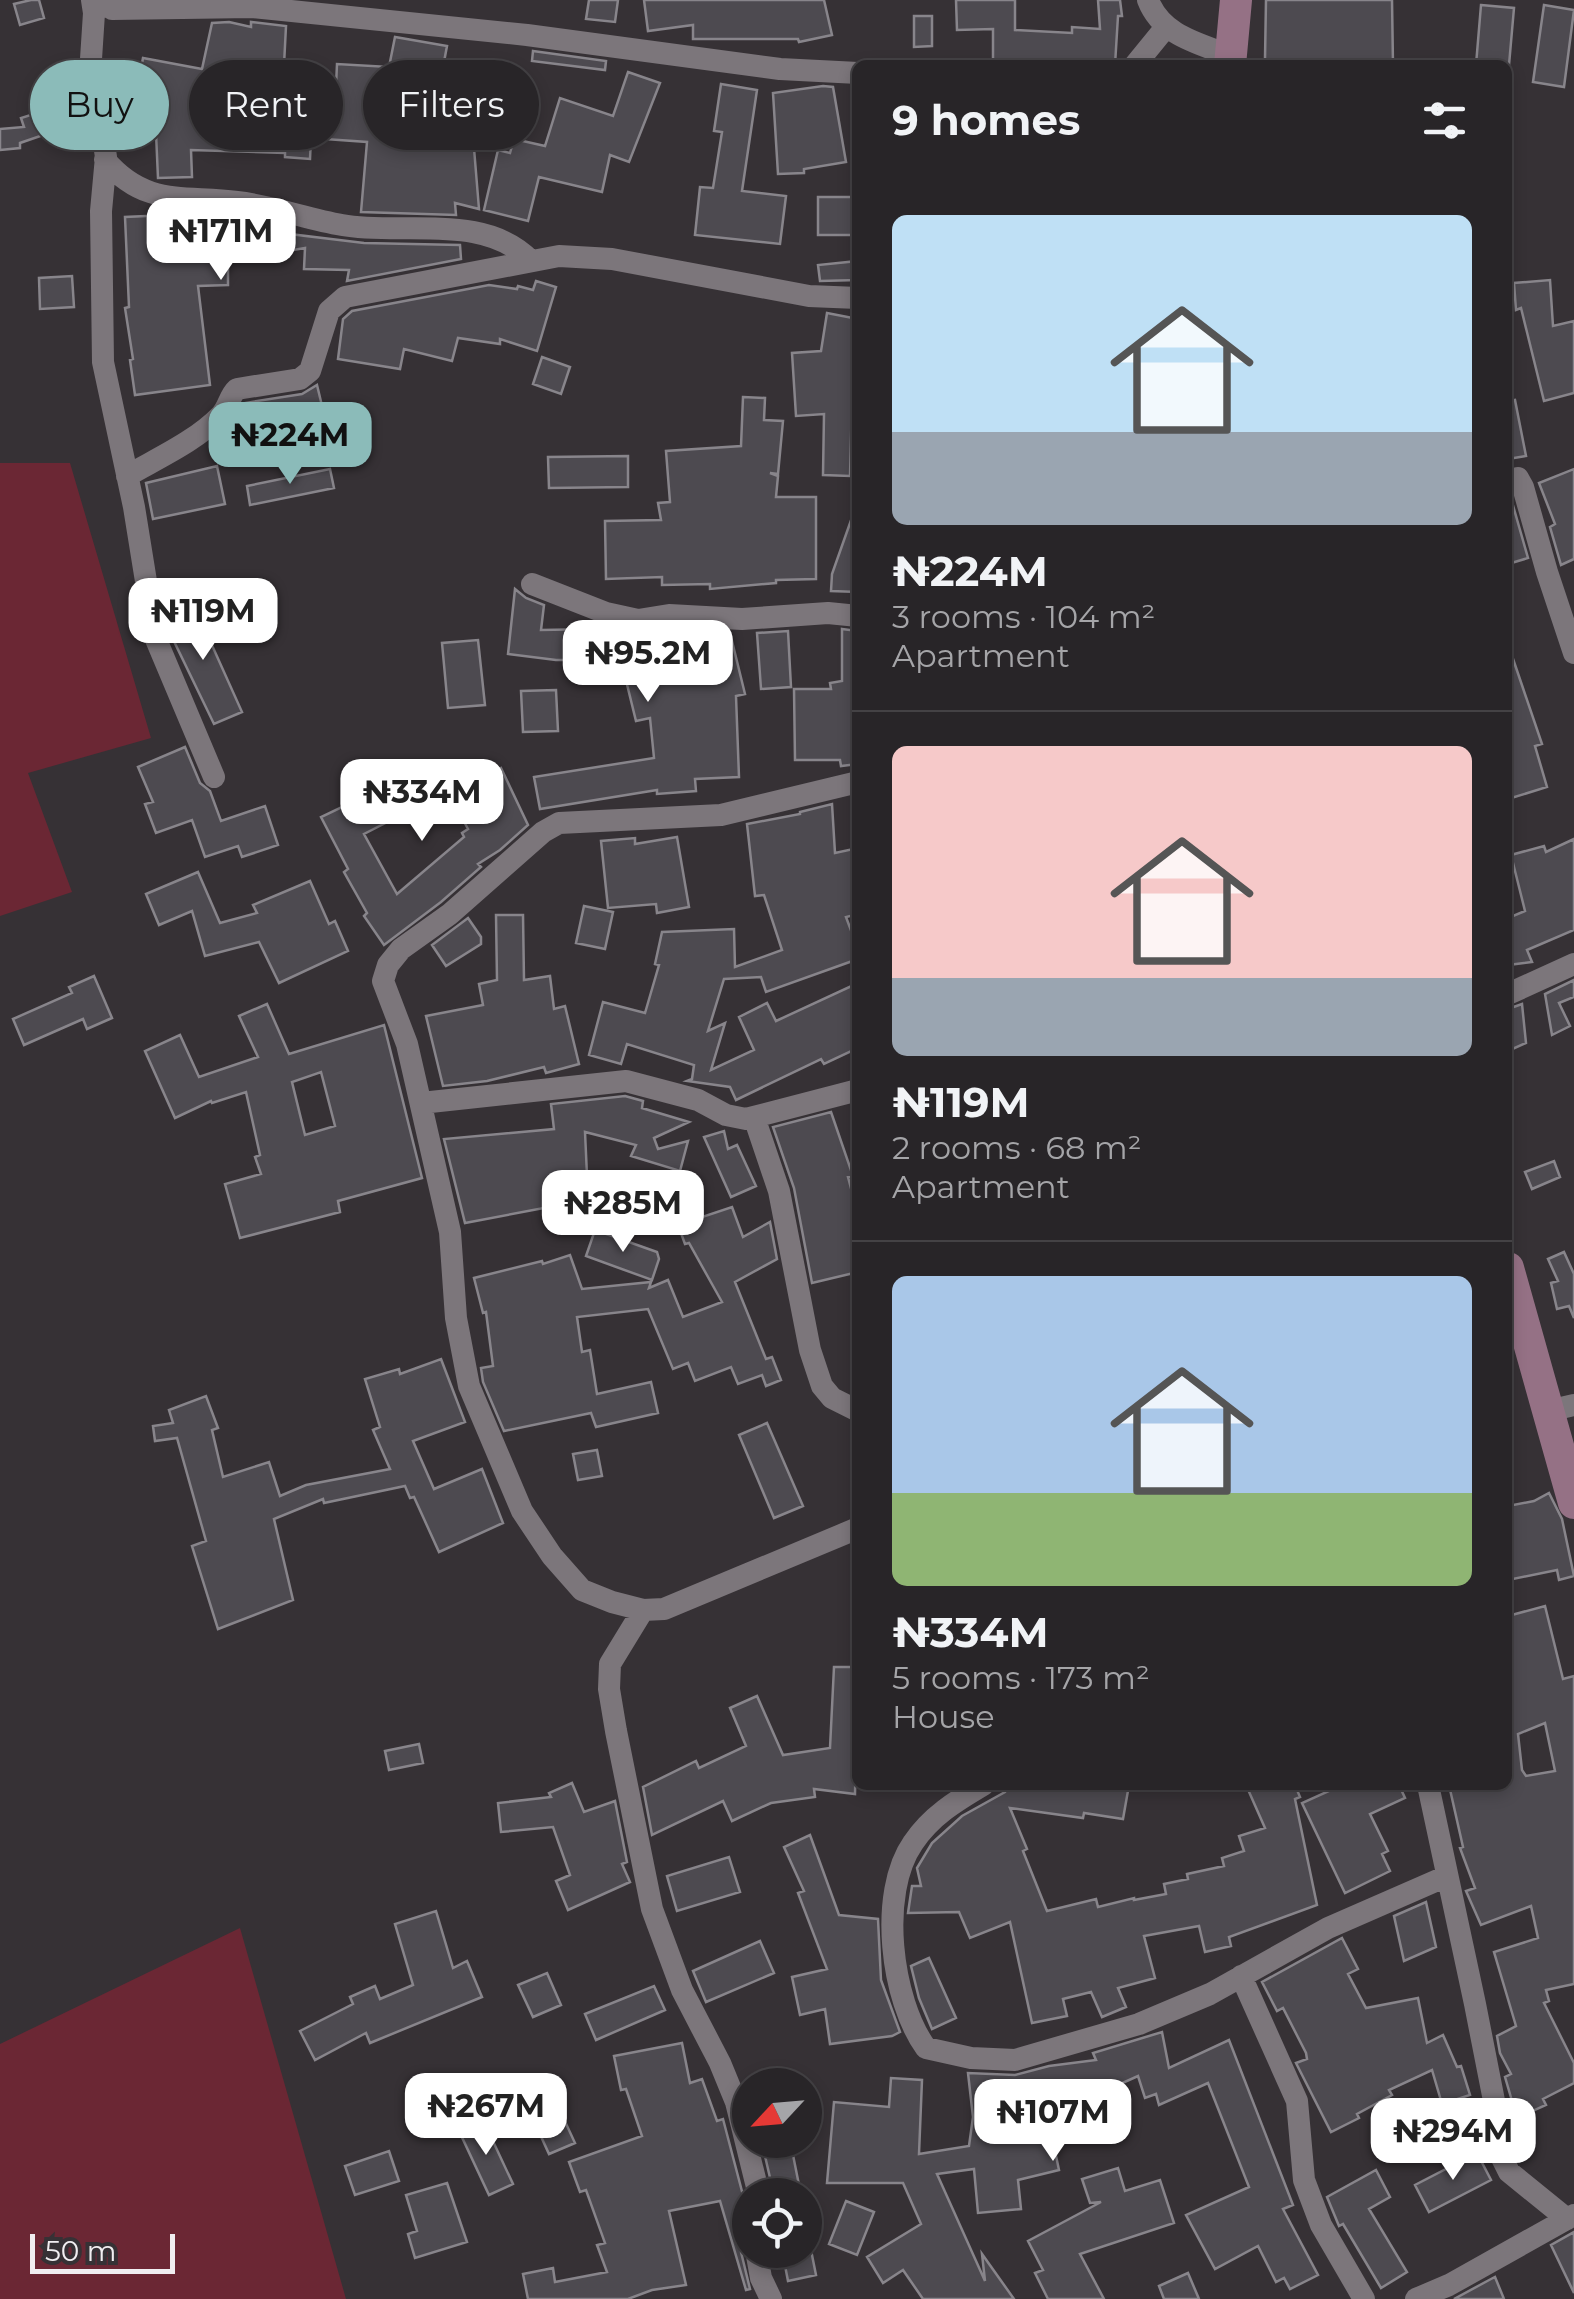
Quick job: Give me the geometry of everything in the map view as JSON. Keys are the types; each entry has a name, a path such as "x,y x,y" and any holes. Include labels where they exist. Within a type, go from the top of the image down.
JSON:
{"street":[{"path":"1148,0 1152,12 1172,33 1231,60 1236,0"},
{"path":"214,777 155,637 104,362 101,211 106,160 90,60 99,8 288,10 528,35 780,69 852,73"},
{"path":"1139,60 1166,27"},
{"path":"106,160 123,181 142,191 238,202 342,225 491,235 516,246 530,262"},
{"path":"127,476 213,422 237,389 300,378 310,370 329,310 344,297 559,256 612,259 808,296 852,298"},
{"path":"1512,479 1518,478 1523,487 1574,652"},
{"path":"532,584 606,613 638,620 669,616 742,619 828,613 852,615"},
{"path":"852,783 721,815 558,823 542,832 450,914 401,949 388,965 383,981 407,1044 450,1232 456,1318 469,1386 522,1511 552,1556 582,1590 643,1610 664,1609 852,1531"},
{"path":"1512,992 1574,964"},
{"path":"421,1102 626,1080 698,1100 726,1116 746,1119 852,1092"},
{"path":"754,1117 768,1168 779,1190 810,1350 822,1386 832,1398 852,1407"},
{"path":"1512,1279 1561,1408 1574,1503"},
{"path":"643,1610 610,1664 616,1731 652,1909 682,1990 736,2102 755,2178"},
{"path":"975,1790 940,1811 912,1844 898,1874 892,1908 893,1949 920,2040 926,2048 971,2058 1015,2060 1138,2024 1210,1994 1328,1928 1447,1876"},
{"path":"1416,2299 1449,2286 1570,2217 1509,2172 1500,2154 1498,2122 1429,1790"},
{"path":"1241,1976 1296,2101 1304,2180 1321,2225 1364,2299"},
{"path":"759,2268 771,2299"}],"shaded area":[{"path":"0,463 70,463 151,738 28,773 72,892 0,916"},
{"path":"240,1928 346,2299 0,2299 0,2044"}],"building":[{"path":"39,0 44,18 20,25 14,4"},
{"path":"589,0 618,0 615,22 586,19"},
{"path":"644,0 824,0 832,35 799,42 693,39 693,25 648,31"},
{"path":"956,0 1015,0 1015,30 1072,33 1072,27 1100,29 1098,0 1120,0 1122,16 1118,16 1115,60 993,60 993,29 957,30"},
{"path":"1266,0 1392,0 1393,60 1265,59"},
{"path":"1481,5 1514,8 1509,60 1476,60"},
{"path":"1544,5 1574,10 1564,87 1533,82"},
{"path":"914,16 932,16 932,46 914,47"},
{"path":"212,23 286,26 284,60 204,60"},
{"path":"395,37 447,46 444,60 390,60"},
{"path":"533,51 606,61 605,70 532,60"},
{"path":"169,63 189,67 192,177 158,178 157,150 169,150"},
{"path":"343,64 363,66 363,142 343,140"},
{"path":"628,72 660,83 629,162 610,155 602,192 539,177 528,221 484,210 498,150 510,153 545,146 560,98 613,116"},
{"path":"721,84 757,90 742,191 786,196 780,244 695,235 700,187 713,188 722,132 714,131"},
{"path":"833,87 846,162 804,169 804,173 778,174 773,93"},
{"path":"30,115 30,140 20,143 20,148 0,150 0,129 24,127 21,118"},
{"path":"191,150 310,150 310,159 285,157 285,153"},
{"path":"366,150 474,150 479,209 455,203 456,215 361,212"},
{"path":"818,197 852,197 852,235 818,235"},
{"path":"125,217 227,217 227,226 259,221 289,228 290,234 364,243 460,245 461,259 347,281 349,270 304,269 305,248 228,261 228,285 198,286 210,385 135,395 125,308 129,307"},
{"path":"852,262 852,280 820,281 818,265"},
{"path":"72,276 74,307 40,309 39,278"},
{"path":"1550,280 1553,326 1574,321 1574,393 1544,401 1521,308 1516,310 1514,283"},
{"path":"536,281 556,287 537,351 500,339 500,344 458,338 452,361 404,349 400,369 338,359 343,319 352,311 489,285 533,290"},
{"path":"827,313 852,318 850,476 823,475 824,414 796,416 792,353 821,351"},
{"path":"542,357 570,367 561,394 533,384"},
{"path":"317,385 323,410 246,426 245,403 302,394"},
{"path":"743,397 765,398 764,420 783,421 778,474 770,473 778,476 776,497 816,497 816,579 710,589 710,584 662,585 662,577 606,579 605,521 661,520 658,503 670,502 666,451 741,446"},
{"path":"1515,400 1526,456 1512,458"},
{"path":"628,456 628,487 549,488 548,457"},
{"path":"217,466 225,504 153,519 146,483"},
{"path":"330,469 334,488 250,505 247,486"},
{"path":"1574,469 1574,559 1561,565 1550,527 1555,524 1539,483"},
{"path":"1512,502 1528,558 1512,563"},
{"path":"852,517 852,592 831,591 832,574"},
{"path":"515,589 544,605 541,630 597,629 597,640 670,630 730,633 745,694 736,696 739,777 695,779 696,791 657,794 657,790 540,809 534,777 654,758 650,718 636,721 621,660 556,660 508,654"},
{"path":"193,603 242,712 214,724 170,633 166,614"},
{"path":"842,629 852,630 852,765 841,766 840,760 795,760 794,689 831,689 830,683 842,681"},
{"path":"788,631 791,687 761,689 757,633"},
{"path":"478,640 485,705 448,708 442,643"},
{"path":"1512,656 1542,744 1535,746 1547,787 1512,798"},
{"path":"556,690 558,731 523,732 521,691"},
{"path":"185,747 200,783 210,791 221,821 265,806 278,845 242,857 238,846 205,857 192,820 156,833 145,804 153,802 138,767"},
{"path":"430,765 444,793 364,834 397,894 464,837 462,833 468,829 450,795 501,768 528,825 478,864 481,867 441,902 384,945 364,916 367,913 344,872 348,869 321,817"},
{"path":"832,804 835,853 852,849 852,916 846,917 852,933 852,961 766,992 761,977 724,979 708,1031 725,1023 711,1070 754,1050 739,1017 767,1003 776,1021 852,986 852,1051 824,1064 821,1059 736,1100 730,1087 687,1081 692,1079 694,1065 627,1044 621,1064 589,1055 603,1002 645,1013 659,965 655,964 662,932 734,929 735,967 782,950 764,895 755,896 747,824"},
{"path":"677,837 689,907 657,913 656,904 608,908 601,841 635,838 635,844"},
{"path":"1574,839 1574,930 1527,950 1532,962 1512,964 1512,916 1525,911 1512,855 1544,846 1546,852"},
{"path":"198,872 220,923 257,913 253,905 310,881 329,924 335,921 348,951 279,983 259,942 205,956 192,911 159,925 146,894"},
{"path":"584,906 613,912 605,949 576,943"},
{"path":"496,915 523,915 524,980 550,976 554,1009 565,1006 579,1064 546,1073 544,1067 487,1081 443,1086 426,1016 483,1005 479,984 497,980"},
{"path":"468,918 481,937 481,944 446,966 432,945"},
{"path":"94,976 112,1018 87,1029 83,1019 24,1045 13,1019 72,993 69,987"},
{"path":"1574,980 1574,997 1559,1003 1570,1026 1552,1035 1545,994"},
{"path":"267,1004 289,1054 384,1025 422,1178 338,1201 340,1212 240,1238 225,1184 261,1174 246,1092 211,1101 175,1118 145,1051 180,1035 199,1077 258,1057 239,1016","holes":["321,1072 335,1126 305,1135 292,1082"]},
{"path":"1522,1004 1526,1043 1512,1049 1512,1008"},
{"path":"625,1096 643,1101 642,1108 689,1122 654,1138 658,1149 688,1141 680,1171 631,1156 636,1145 585,1132 589,1219 566,1220 565,1204 465,1223 444,1139 554,1129 551,1104"},
{"path":"831,1112 852,1173 848,1177 852,1192 852,1273 812,1283 794,1188 773,1127"},
{"path":"724,1131 728,1149 737,1145 756,1186 731,1197 704,1137"},
{"path":"1554,1161 1560,1177 1532,1189 1525,1172"},
{"path":"732,1207 743,1237 770,1222 777,1259 735,1282 766,1359 772,1357 781,1380 766,1386 762,1375 738,1384 731,1367 695,1381 688,1363 673,1369 648,1309 577,1317 582,1352 590,1350 597,1394 651,1382 658,1413 596,1427 591,1413 504,1431 483,1382 481,1368 493,1366 486,1312 483,1313 474,1278 570,1255 582,1289 651,1282 649,1288 668,1280 683,1317 722,1302 689,1243 685,1244 678,1225"},
{"path":"595,1230 657,1252 659,1259 652,1280 586,1256"},
{"path":"1564,1252 1574,1274 1574,1318 1569,1306 1557,1309 1551,1283 1558,1281 1548,1259"},
{"path":"441,1359 465,1422 413,1441 434,1489 482,1469 503,1523 439,1552 405,1486 324,1503 323,1499 274,1519 293,1600 218,1629 192,1546 206,1541 177,1438 155,1441 153,1426 173,1423 169,1410 206,1396 218,1428 212,1430 223,1477 269,1462 280,1496 306,1485 390,1469 373,1430 380,1427 365,1379 399,1369 400,1374"},
{"path":"767,1423 803,1506 774,1518 739,1435"},
{"path":"597,1450 602,1476 578,1480 573,1454"},
{"path":"1549,1493 1562,1519 1574,1576 1559,1580 1557,1570 1512,1579 1512,1505"},
{"path":"1545,1606 1563,1679 1574,1676 1574,1984 1546,1990 1549,2001 1544,2003 1574,2063 1574,2083 1543,2099 1546,2105 1517,2118 1505,2077 1511,2074 1500,2053 1497,2036 1516,2026 1494,1952 1538,1938 1531,1906 1481,1925 1466,1891 1475,1888 1460,1848 1463,1847 1450,1790 1512,1790 1512,1615","holes":["1545,1723 1555,1771 1526,1776 1518,1734"]},
{"path":"834,1667 852,1667 855,1794 814,1789 815,1797 771,1803 732,1821 723,1801 652,1835 643,1787 696,1761 699,1768 746,1746 730,1708 757,1696 783,1755 830,1748"},
{"path":"419,1744 423,1763 389,1770 385,1751"},
{"path":"572,1783 584,1812 615,1801 627,1862 622,1864 630,1882 568,1910 556,1881 570,1875 553,1827 501,1832 498,1803 551,1797 549,1793"},
{"path":"1128,1790 1123,1819 1010,1808 1047,1911 1096,1899 1098,1907 1166,1894 1164,1884 1224,1866 1222,1858 1244,1851 1239,1836 1265,1828 1248,1790 1297,1790 1300,1797 1295,1799 1317,1905 1229,1937 1231,1946 1205,1952 1199,1926 1144,1936 1155,1978 1118,1988 1126,2007 1102,2017 1091,1992 1063,1999 1067,2016 1032,2023 1010,1922 970,1938 959,1912 908,1913 912,1886 921,1886 917,1868 932,1843 962,1816 1005,1792"},
{"path":"1331,1790 1401,1790 1405,1798 1370,1814 1388,1851 1382,1854 1390,1871 1345,1893 1302,1803"},
{"path":"810,1835 839,1915 878,1919 881,1980 900,2032 892,2036 830,2044 825,2009 800,2015 792,1977 827,1969 798,1893 804,1891 784,1847"},
{"path":"729,1857 740,1892 677,1911 667,1876"},
{"path":"1426,1902 1436,1947 1404,1961 1394,1916"},
{"path":"436,1911 453,1968 467,1961 482,1997 370,2043 366,2033 315,2060 300,2031 353,2004 350,1997 375,1986 380,1999 413,1985 395,1924"},
{"path":"1342,1938 1358,1969 1348,1974 1366,2008 1418,1998 1427,2043 1443,2035 1457,2067 1461,2066 1470,2095 1442,2104 1432,2070 1389,2090 1392,2095 1331,2132 1296,2063 1307,2059 1306,2053 1283,2008 1277,2011 1262,1982"},
{"path":"760,1941 774,1973 706,2002 693,1971"},
{"path":"929,1958 956,2018 932,2029 911,1966"},
{"path":"547,1973 561,2005 533,2017 518,1985"},
{"path":"654,1986 665,2010 596,2040 585,2014"},
{"path":"1162,2032 1169,2068 1229,2040 1293,2205 1283,2209 1318,2275 1290,2289 1284,2278 1276,2282 1258,2246 1215,2269 1186,2215 1249,2187 1208,2083 1159,2105 1156,2094 1145,2098 1138,2076 1109,2089 1106,2082 1042,2090 1059,2170 1018,2180 1021,2209 978,2213 974,2169 937,2174 985,2281 982,2254 1014,2299 923,2299 903,2270 883,2283 867,2257 921,2224 903,2183 827,2183 834,2102 889,2107 891,2078 922,2080 919,2154 969,2146 973,2117 968,2073 1015,2075 1096,2060 1093,2053"},
{"path":"682,2043 690,2083 702,2079 717,2121 723,2119 738,2178 732,2178 732,2242 720,2201 669,2211 686,2285 652,2290 628,2299 528,2299 523,2274 553,2268 555,2282 607,2272 597,2245 605,2243 586,2190 580,2192 569,2162 642,2136 626,2089 621,2090 614,2056"},
{"path":"549,2087 575,2143 549,2154 524,2099"},
{"path":"484,2122 513,2184 489,2195 460,2133"},
{"path":"389,2151 399,2181 355,2195 345,2166"},
{"path":"1477,2153 1491,2180 1429,2212 1415,2185"},
{"path":"765,2158 794,2158 798,2178 770,2178"},
{"path":"1118,2168 1125,2191 1160,2180 1174,2223 1080,2254 1104,2299 1048,2299 1035,2273 1043,2270 1028,2241 1101,2202 1090,2203 1082,2179"},
{"path":"1376,2170 1390,2197 1369,2209 1407,2272 1381,2288 1343,2224 1339,2226 1327,2197"},
{"path":"447,2183 467,2242 415,2258 408,2234 417,2231 406,2195"},
{"path":"846,2201 874,2212 857,2255 829,2244"},
{"path":"1574,2232 1574,2293 1551,2245"},
{"path":"740,2268 745,2268 750,2289 746,2290"},
{"path":"785,2268 815,2268 816,2275 788,2281"},
{"path":"1188,2273 1199,2299 1164,2299 1159,2286"},
{"path":"1495,2277 1504,2299 1454,2299 1491,2279"}]}
